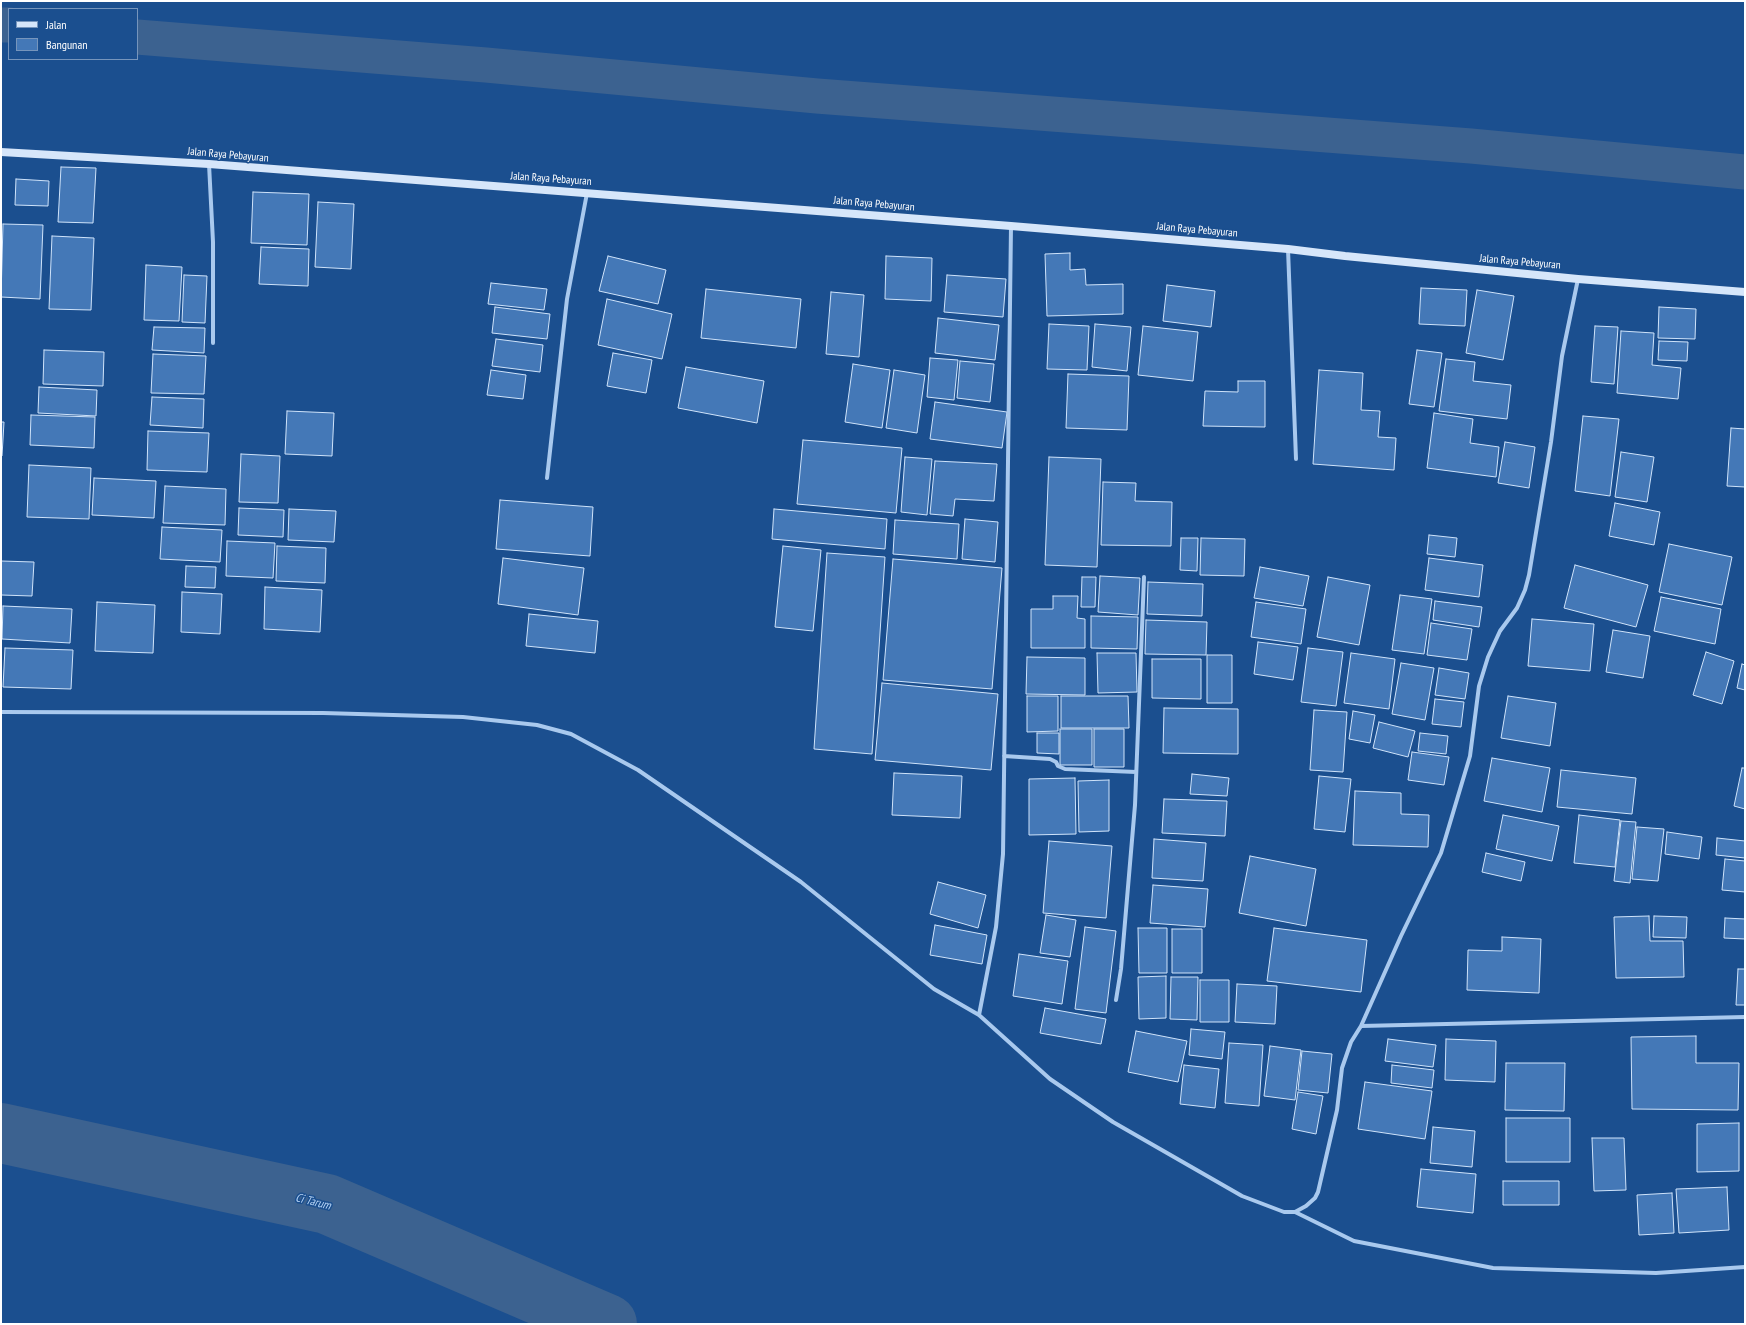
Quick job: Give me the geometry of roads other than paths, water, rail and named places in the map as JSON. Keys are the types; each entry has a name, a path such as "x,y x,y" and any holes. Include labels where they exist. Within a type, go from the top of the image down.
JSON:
{"main road":[{"name":"Jalan Raya Pebayuran","path":"1,152 209,164 587,192 1011,226 1288,249 1352,257 1745,292"}],"street":[{"path":"209,164 213,242 213,342"},
{"path":"547,478 567,300 587,192"},
{"path":"979,1015 997,919 1003,854 1011,226"},
{"path":"1288,249 1296,459"},
{"path":"1295,1212 1316,1198 1336,1110 1342,1068 1351,1042 1362,1026 1401,936 1441,853 1470,756 1479,686 1488,658 1500,631 1517,608 1529,575 1551,442 1562,356 1578,278"},
{"path":"1116,1000 1121,968 1129,882 1136,772 1144,577"},
{"path":"1,712 323,712 455,716 536,725 571,734 638,770 801,882 934,989 979,1015 1050,1079 1113,1122 1242,1196 1284,1212 1295,1212 1354,1241 1493,1268 1656,1273 1745,1267"},
{"path":"1004,756 1050,759 1056,762 1058,766 1065,769 1136,772"},
{"path":"1362,1026 1745,1017"}],"waterway":[{"path":"1,25 8,25"},
{"path":"138,37 486,65 817,96 1471,146 1745,172"},
{"name":"Ci Tarum","path":"1,1133 327,1204 607,1324"}]}
